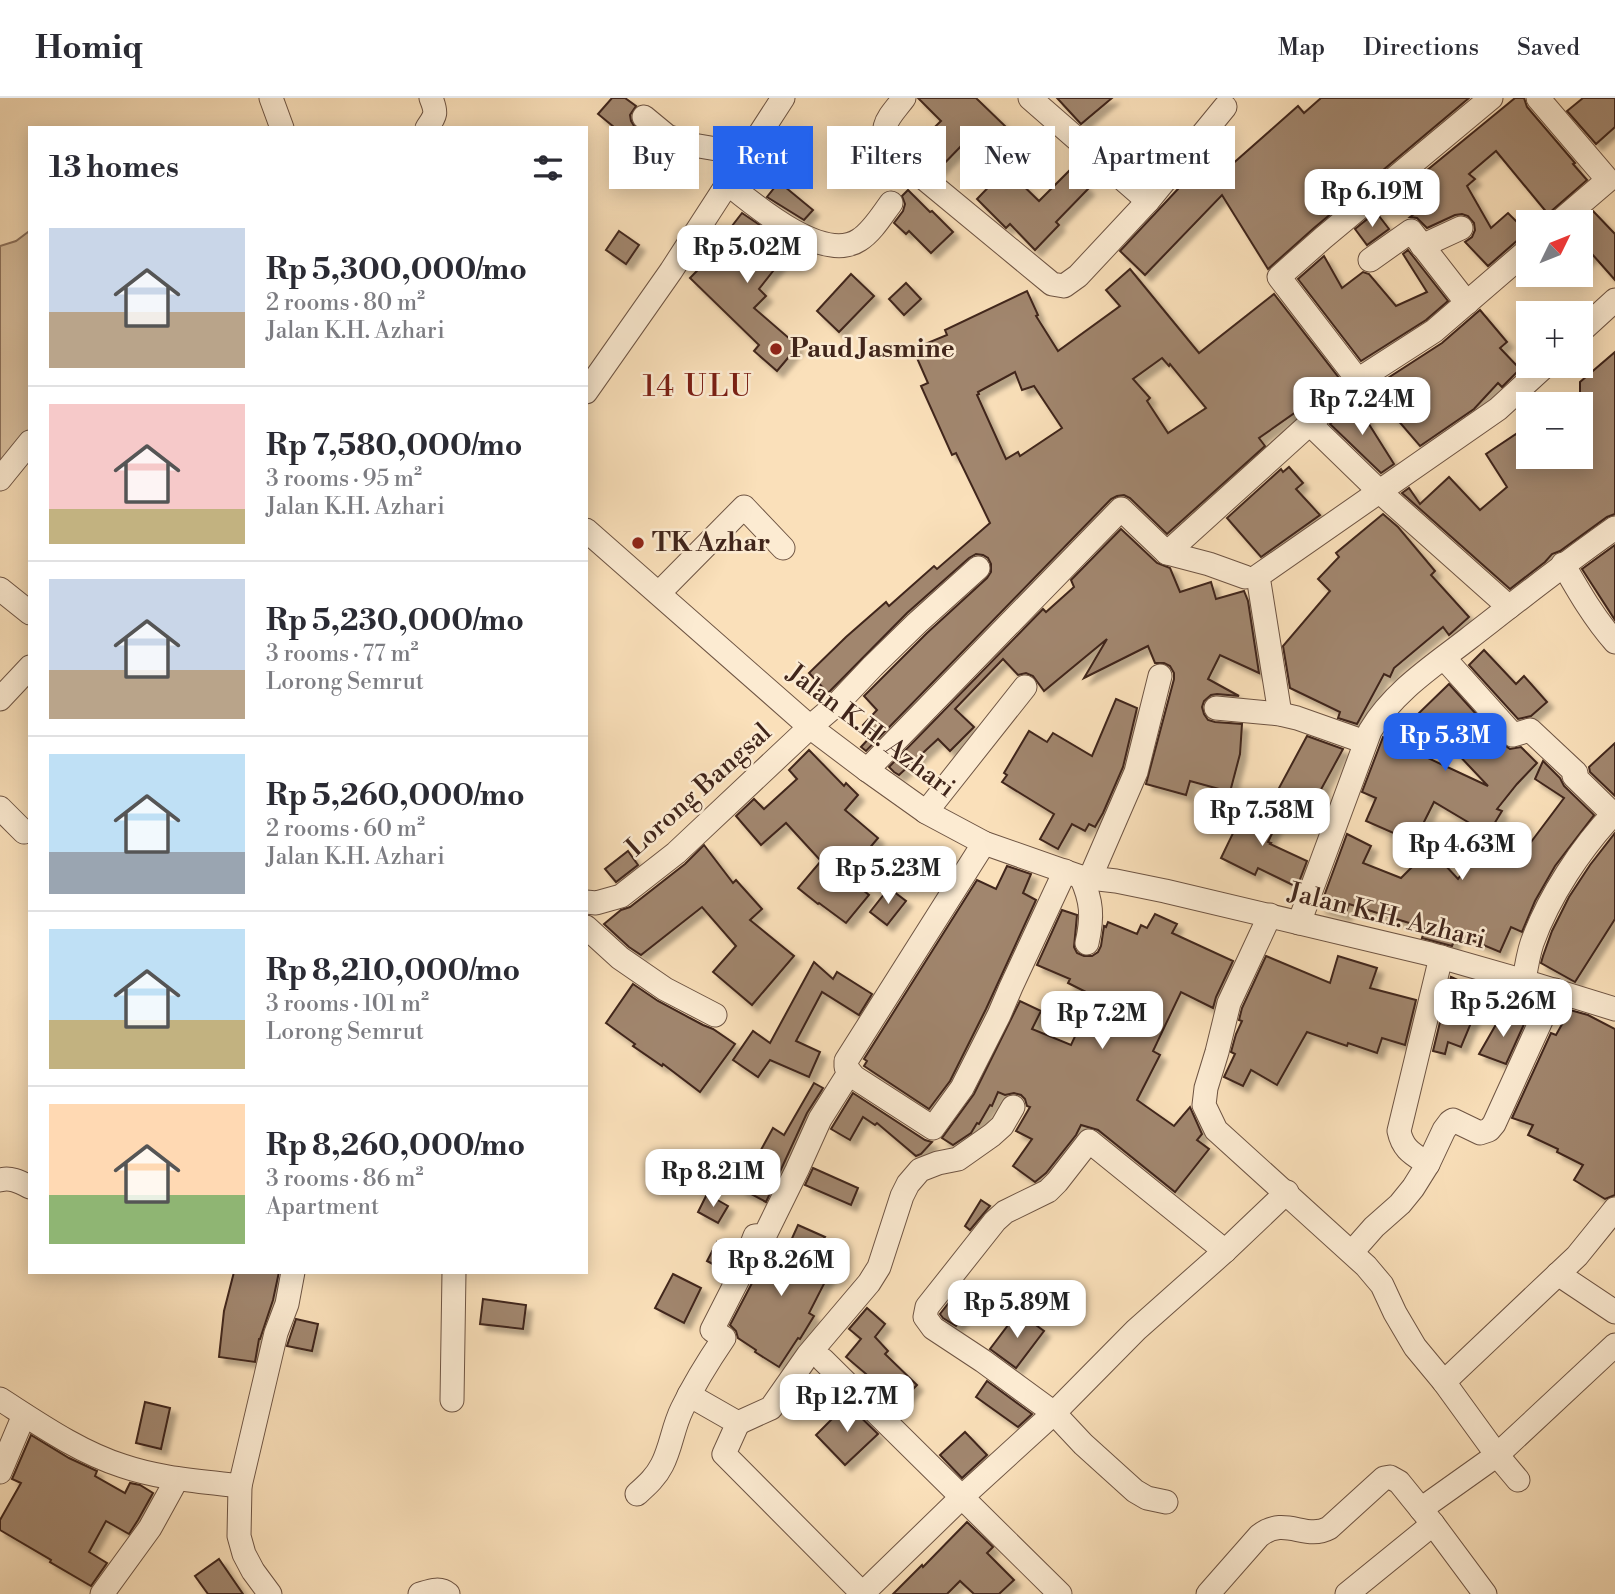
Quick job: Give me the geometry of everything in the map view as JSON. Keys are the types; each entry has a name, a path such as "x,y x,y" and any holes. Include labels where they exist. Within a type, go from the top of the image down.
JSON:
{"street":[{"path":"271,98 281,126"},
{"path":"427,126 436,110 431,98"},
{"path":"765,126 783,98"},
{"path":"904,98 884,124 886,143 891,151 1052,284 1065,286 1078,276 1148,201 1225,101"},
{"path":"1030,98 1148,201"},
{"path":"1359,380 1279,277 1491,98"},
{"path":"1538,98 1612,183 1575,210"},
{"path":"644,117 667,136 713,148"},
{"path":"588,389 671,271 723,189"},
{"path":"734,189 789,229 815,241 836,245 850,244 861,239 891,203"},
{"path":"1422,246 1461,228"},
{"path":"1370,260 1411,231 1466,303"},
{"path":"1167,553 1359,380 1434,331 1516,260"},
{"path":"1593,320 1615,300"},
{"path":"1289,716 1258,576 1498,409 1532,378"},
{"path":"1310,424 1380,492 1509,607"},
{"path":"0,479 28,446"},
{"path":"659,593 744,507 783,548"},
{"path":"867,770 1121,509 1167,553 1245,577"},
{"path":"1299,923 1377,718 1419,677 1563,564 1615,528"},
{"name":"Jalan K.H. Azhari","path":"588,532 810,727 926,812 984,844 1079,875 1165,891 1441,957 1615,1009"},
{"path":"1563,564 1594,616 1615,642"},
{"name":"Lorong Bangsal","path":"588,902 596,904 621,896 676,853 837,704 908,632 978,568"},
{"path":"0,589 28,611"},
{"path":"1444,658 1513,735 1530,730 1614,813 1573,864 1555,894 1532,943 1524,981"},
{"path":"0,699 28,669"},
{"path":"984,844 846,1060 849,1073 933,1128 962,1088 1011,987 1079,875 1136,772 1160,676"},
{"path":"926,812 1025,687"},
{"path":"1216,708 1289,716 1366,742"},
{"path":"0,808 24,832"},
{"path":"1079,875 1091,907 1087,943"},
{"path":"1270,915 1229,1003 1206,1088 1204,1105 1216,1130 1352,1252 1382,1285 1415,1347 1518,1480"},
{"path":"588,929 621,958 665,989 715,1015"},
{"path":"1428,1164 1406,1149 1399,1131 1441,957"},
{"path":"1352,1252 1374,1227 1400,1204 1428,1164 1450,1122 1453,1120 1480,1133 1489,1130 1494,1124 1555,990"},
{"path":"637,1494 655,1478 663,1464 674,1427 689,1395 724,1338 712,1331 739,1277 755,1236 765,1235 820,1119 849,1073"},
{"path":"1013,1108 1002,1126 992,1135 958,1159 920,1170 908,1184 879,1267 869,1283 808,1355 771,1408 738,1423 724,1454 863,1594 963,1496 1054,1413 1136,1330 1287,1192"},
{"path":"1166,1502 1147,1498 1135,1491 1083,1444 1054,1413 933,1328 925,1318 927,1307 995,1221 1005,1212 1048,1191 1089,1141 1225,1251"},
{"path":"0,1180 15,1180 28,1186"},
{"path":"1444,1382 1577,1256 1615,1209"},
{"path":"270,1594 253,1571 239,1536 240,1486 293,1274"},
{"path":"452,1400 454,1274"},
{"path":"1558,1274 1615,1312"},
{"path":"1347,1594 1427,1516 1615,1345"},
{"path":"823,1360 1060,1594"},
{"path":"689,1395 738,1423"},
{"path":"0,1399 72,1444 123,1466 177,1479 240,1486"},
{"path":"0,1472 24,1415"},
{"path":"1208,1594 1266,1531 1277,1527 1324,1531 1384,1478 1390,1477 1399,1482 1427,1516 1485,1594"},
{"path":"102,1594 150,1528 177,1479"},
{"path":"420,1594 434,1590 448,1594"}],"shaded area":[{"path":"28,232 28,431 0,464 0,246 16,241"}],"building":[{"path":"612,98 625,98 636,106 630,115 634,126 613,126 598,114"},
{"path":"918,98 976,98 1005,126 960,126 960,147 946,162 946,126 936,126 941,121"},
{"path":"1057,98 1112,98 1081,124"},
{"path":"1321,98 1469,98 1268,269 1222,195 1145,275 1120,251 1178,189 1235,189 1235,162 1298,106 1304,113"},
{"path":"1515,98 1524,98 1527,107 1587,180 1553,210 1545,210 1496,151 1469,174 1475,179 1467,186 1491,228 1508,213 1516,221 1516,242 1488,266 1465,242 1472,237 1475,230 1474,223 1468,216 1455,215 1427,228 1417,218 1410,217 1424,207 1409,185"},
{"path":"1583,98 1615,98 1615,127 1596,144 1567,111"},
{"path":"1069,171 1069,189 1088,189 1056,222 1059,225 1035,250 1010,224 1006,228 977,199 987,189 1027,189 1039,201 1051,189 1055,189 1055,185"},
{"path":"773,189 788,189 813,210 804,220 767,197"},
{"path":"908,190 953,232 931,253 909,231 906,234 894,223 903,211 905,204 902,196"},
{"path":"1593,211 1615,234 1615,280 1593,255"},
{"path":"1376,212 1389,229 1367,245 1355,229"},
{"path":"742,213 792,247 759,289 766,296 754,308 798,346 777,371 754,351 759,345 690,278 729,238 725,235"},
{"path":"619,231 639,245 626,264 606,250"},
{"path":"1408,250 1448,301 1426,320 1361,361 1298,279 1324,256 1342,288 1363,272 1369,274 1396,306 1427,292 1403,254"},
{"path":"1130,269 1199,353 1274,294 1339,378 1298,415 1296,412 1259,438 1265,446 1167,534 1130,498 1124,495 1111,499 866,751 861,747 872,735 863,725 877,710 864,696 991,572 988,558 976,554 969,558 907,613 828,693 809,673 886,602 889,606 934,566 937,569 990,523 956,453 952,455 921,386 928,383 913,349 947,335 945,330 1027,291 1038,315 1036,316 1058,351 1120,306 1106,290","holes":["1162,358 1206,408 1168,433 1147,401 1150,398 1133,379","1015,372 1022,390 1034,386 1062,428 1020,456 1018,452 1006,459 977,395"]},
{"path":"851,274 874,296 839,332 817,311"},
{"path":"906,283 921,299 904,315 889,299"},
{"path":"1480,310 1507,342 1500,348 1516,365 1516,373 1502,387 1498,383 1474,409 1420,446 1371,389 1442,343"},
{"path":"1615,352 1615,514 1552,554 1510,589 1402,493 1409,488 1420,504 1449,477 1480,510 1507,487 1486,454 1516,434 1516,469 1593,469 1593,392 1580,392 1580,382 1585,378 1593,378 1593,371"},
{"path":"1355,402 1394,464 1381,473 1330,424"},
{"path":"1289,467 1303,483 1296,489 1320,515 1261,557 1227,518 1281,469 1283,472"},
{"path":"1383,514 1398,527 1435,571 1431,575 1469,617 1449,635 1443,627 1394,668 1390,677 1384,674 1357,724 1338,718 1340,712 1290,688 1283,646 1330,591 1318,579 1339,557 1336,553"},
{"path":"1121,529 1157,563 1170,568 1180,592 1211,582 1216,599 1244,591 1248,601 1259,673 1220,655 1208,679 1239,696 1211,695 1202,707 1208,720 1242,724 1240,754 1230,792 1190,781 1186,795 1146,784 1174,673 1170,666 1155,663 1148,646 1084,678 1107,639 1044,691 1033,676 1026,673 1018,675 1003,659 955,709 974,727 950,751 938,739 899,775 894,772 889,767 1043,609 1046,612 1074,587 1071,580"},
{"path":"1615,545 1615,620 1582,569"},
{"path":"1484,650 1516,684 1524,676 1547,702 1531,716 1518,719 1469,665"},
{"path":"1449,684 1503,744 1510,749 1521,747 1537,763 1497,809 1502,811 1488,834 1434,802 1414,842 1366,821 1376,798 1362,792 1383,737 1488,786 1419,713"},
{"path":"1116,699 1137,708 1123,767 1095,827 1089,824 1085,831 1072,824 1058,849 1040,839 1054,814 1002,782 1007,775 1004,773 1029,731 1047,742 1053,733 1092,756"},
{"path":"1307,736 1343,749 1305,819 1272,801"},
{"path":"1615,743 1615,796 1590,772 1589,767"},
{"path":"809,750 844,786 846,783 858,795 845,810 878,838 846,876 869,895 846,923 798,888 821,861 786,823 761,845 736,816 754,799 764,809 797,779 789,770"},
{"path":"1543,761 1594,815 1555,866 1535,901 1522,932 1511,927 1500,952 1457,934 1452,946 1422,938 1425,928 1349,904 1345,915 1320,907 1347,834 1371,846 1363,863 1401,878 1430,849 1458,879 1482,845 1513,866 1564,798 1535,779"},
{"path":"1247,804 1279,819 1268,842 1270,844 1307,861 1297,887 1258,868 1255,875 1221,858"},
{"path":"1615,833 1615,919 1575,982 1541,963 1552,931 1569,897"},
{"path":"704,845 733,883 736,880 762,909 750,920 794,956 752,1005 713,972 736,946 702,907 641,955 604,924 685,864"},
{"path":"628,851 638,865 616,882 605,869"},
{"path":"1007,866 1031,874 1023,893 1036,900 950,1081 929,1109 864,1066 867,1061 864,1059 977,880 996,889"},
{"path":"889,888 906,901 887,925 870,912"},
{"path":"1062,910 1077,915 1074,947 1077,953 1084,956 1092,956 1098,952 1104,926 1106,927 1108,922 1137,934 1141,925 1147,928 1155,914 1177,924 1172,933 1233,961 1213,1008 1181,992 1153,1051 1160,1055 1137,1100 1174,1126 1190,1107 1202,1134 1197,1140 1209,1149 1175,1192 1098,1130 1081,1125 1046,1173 1035,1182 1013,1166 1032,1139 1016,1131 1030,1107 1021,1095 1014,1093 1005,1095 998,1092 979,1124 953,1145 942,1138 974,1094 1020,1001 1041,1011 1032,1029 1071,1045 1094,996 1068,983 1070,979 1037,965"},
{"path":"1266,956 1330,983 1338,956 1377,968 1370,988 1416,1000 1405,1045 1382,1038 1377,1053 1307,1032 1277,1085 1251,1070 1243,1086 1224,1077 1235,1054 1231,1052 1242,1021 1239,1020 1242,1008"},
{"path":"814,962 833,979 837,972 872,994 859,1015 822,992 796,1041 820,1052 809,1077 770,1060 758,1077 733,1060 753,1031 770,1043"},
{"path":"1451,977 1460,981 1454,996 1454,1005 1476,1011 1461,1047 1448,1042 1445,1054 1433,1051"},
{"path":"633,984 735,1044 700,1092 663,1064 662,1066 633,1046 635,1044 606,1023"},
{"path":"1570,1010 1588,1015 1615,1029 1615,1195 1605,1199 1574,1180 1583,1165 1528,1135 1533,1125 1512,1118 1551,1033 1556,1035"},
{"path":"1502,1014 1525,1022 1506,1064 1479,1054"},
{"path":"814,1083 823,1088 807,1113 766,1202 740,1188 773,1128 784,1135"},
{"path":"853,1093 932,1142 916,1156 877,1123 875,1125 863,1117 850,1140 831,1129"},
{"path":"813,1168 858,1188 851,1205 805,1185"},
{"path":"707,1194 728,1206 718,1223 698,1212"},
{"path":"981,1200 990,1206 970,1230 965,1226"},
{"path":"798,1225 825,1237 808,1259 828,1276 809,1313 814,1316 779,1367 738,1338 730,1325 752,1283 765,1249 773,1246 785,1254"},
{"path":"717,1242 734,1252 726,1271 707,1261"},
{"path":"233,1274 279,1274 255,1362 219,1357 224,1311"},
{"path":"673,1274 701,1288 684,1323 655,1308"},
{"path":"954,1296 970,1307 956,1326 940,1314"},
{"path":"483,1299 526,1305 523,1329 480,1324"},
{"path":"867,1308 885,1324 875,1337 888,1351 885,1354 917,1385 893,1410 867,1384 872,1379 846,1357 861,1339 849,1329"},
{"path":"1018,1312 1044,1331 1016,1368 990,1349"},
{"path":"296,1319 318,1324 312,1351 287,1346"},
{"path":"987,1381 1032,1414 1018,1427 976,1397"},
{"path":"145,1402 170,1408 161,1449 136,1443"},
{"path":"847,1404 878,1434 845,1465 816,1435"},
{"path":"965,1432 987,1455 962,1478 940,1455"},
{"path":"31,1435 97,1471 95,1476 125,1493 130,1483 140,1485 153,1493 129,1534 106,1521 89,1552 107,1563 91,1586 0,1530 0,1520 21,1483 12,1479"},
{"path":"967,1522 993,1547 987,1553 1014,1580 999,1594 974,1594 960,1581 947,1594 893,1594 922,1565 923,1567"},
{"path":"219,1559 243,1594 208,1594 195,1576"}],"place":[{"name":"Paud Jasmine","path":"776,349"},
{"name":"TK Azhar","path":"638,543"}],"district":[{"name":"14 ULU","path":"698,387"}]}
